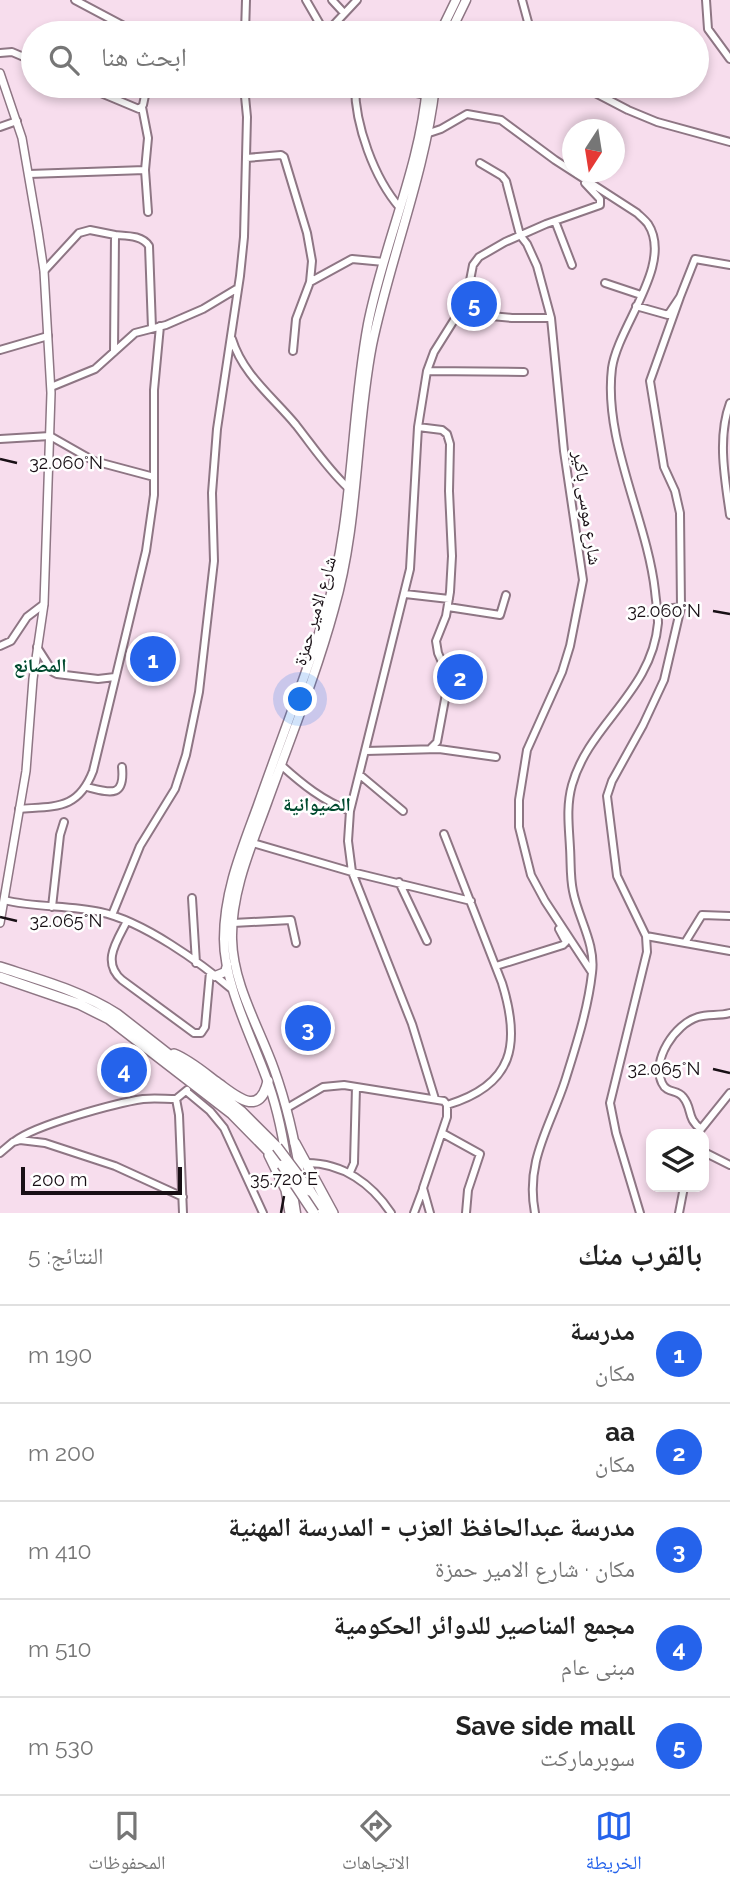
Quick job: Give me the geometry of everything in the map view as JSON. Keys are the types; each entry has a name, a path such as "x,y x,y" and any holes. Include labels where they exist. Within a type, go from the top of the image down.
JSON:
{"main road":[{"path":"446,21 456,0"},
{"path":"456,21 466,0"},
{"name":"شارع الامير حمزة","path":"305,1213 288,1108 235,992 223,938 231,880 325,615 340,559 348,488 372,346 417,160 425,98"},
{"name":"شارع الامير حمزة","path":"296,1213 282,1135 234,955 233,923 238,886 318,662 338,596 348,552 365,342 400,208 429,132 433,98"},
{"path":"213,974 225,972 227,965"},
{"path":"0,967 100,1003 165,1051 242,1111 277,1147 324,1213"},
{"path":"0,977 79,1004 109,1018 189,1087 232,1114 282,1165 314,1213"},
{"path":"165,1051 187,1060 241,1100 252,1101 260,1097 268,1081"},
{"path":"295,1143 332,1213"},
{"path":"263,1144 286,1190 290,1213"}],"street":[{"path":"75,0 114,21"},
{"path":"245,21 246,0"},
{"path":"306,0 318,21"},
{"path":"332,0 344,13"},
{"path":"338,21 357,0"},
{"path":"522,0 528,21"},
{"path":"706,0 707,21"},
{"path":"709,30 730,59"},
{"path":"0,52 12,52 21,56"},
{"path":"0,73 17,121 29,174 44,271 51,387 44,604 37,647 26,771 0,923"},
{"path":"112,98 135,108 142,107"},
{"path":"144,98 142,107 148,138 145,170 148,212"},
{"path":"112,915 140,846 175,789 194,718 214,561 212,493 216,429 232,337 246,210 245,98"},
{"path":"355,98 356,115 362,132 389,196 400,208"},
{"path":"607,98 657,122 730,142"},
{"path":"429,132 441,129 467,114 501,120 562,164"},
{"path":"0,127 17,121"},
{"path":"246,158 278,155 284,157 311,251 312,272 296,319 293,351"},
{"name":"شارع موسى باكير","path":"480,163 506,181 520,236 527,244 537,266 551,318 557,388 583,587 562,672 527,750 518,816 531,875 592,973"},
{"path":"29,174 145,170"},
{"path":"435,1099 412,1024 352,872 348,841 350,811 410,569 418,427 427,371 434,352 466,301 476,261 492,249 520,236 600,205 600,199 584,182"},
{"path":"535,1213 533,1192 537,1153 564,1081 592,973 590,948 570,874 570,796 582,757 626,700 649,658 656,633 658,610 645,539 616,435 612,410 612,373 616,349 652,272 655,257 648,224 613,195 590,182"},
{"path":"555,221 572,265"},
{"path":"19,809 75,800 87,787 146,551 154,477 156,327 149,246 134,237 90,230 79,233 44,271"},
{"path":"114,352 115,235"},
{"path":"640,1213 616,1133 610,1103 647,952 646,936 617,876 607,796 612,781 664,680 681,607 680,513 670,476 664,467 650,386 695,259 730,265"},
{"path":"310,282 352,260 384,262"},
{"path":"605,283 641,295"},
{"path":"51,387 96,369 135,333 203,309 238,288"},
{"path":"636,306 668,315 680,297"},
{"path":"459,313 512,318 551,318"},
{"path":"0,350 48,336"},
{"path":"232,337 239,359 246,370 296,424 319,458 348,488"},
{"path":"427,371 524,372"},
{"path":"730,403 724,418 723,446 730,515"},
{"path":"418,427 442,430 450,441 452,556 448,607 436,641 436,648 449,678 437,742 431,748"},
{"path":"0,439 50,436 94,461 154,477"},
{"path":"405,594 449,598"},
{"path":"448,607 500,615 506,595"},
{"path":"0,646 11,641 27,617 44,604"},
{"path":"658,610 681,607"},
{"path":"37,647 57,674 98,679 115,677"},
{"path":"366,751 431,748 496,757"},
{"path":"281,765 314,792 332,804 350,811"},
{"path":"87,787 110,793 115,791 124,782 122,767"},
{"path":"360,775 403,811"},
{"path":"52,907 60,835 64,822"},
{"path":"288,1108 323,1087 344,1084 435,1099 447,1105 496,1079 507,1063 512,1031 506,997 444,834"},
{"path":"253,842 352,872 471,901"},
{"path":"399,882 426,941"},
{"path":"192,898 196,963"},
{"path":"4,900 27,905 77,908 127,921 213,974 247,1002"},
{"path":"686,941 702,915 730,916"},
{"path":"496,966 563,946 566,942 556,917"},
{"path":"233,923 291,920 296,943"},
{"path":"127,921 111,955 115,974 194,1033 201,1033 205,1027 213,974"},
{"path":"646,936 686,941 730,951"},
{"path":"698,1129 685,1098 663,1087 659,1071 662,1058 670,1040 684,1024 700,1016 730,1013"},
{"path":"0,1153 22,1136 40,1128 116,1105 147,1099 176,1099 189,1087 219,1122 262,1213"},
{"path":"350,1172 354,1163 356,1087"},
{"path":"701,1129 730,1093"},
{"path":"176,1099 183,1213"},
{"path":"414,1213 447,1117 447,1105"},
{"path":"442,1133 480,1154 468,1190 466,1213"},
{"path":"13,1142 28,1139 66,1149 115,1166 183,1197"},
{"path":"709,1154 730,1165"},
{"path":"307,1163 323,1163 350,1172 383,1201 391,1213"},
{"path":"423,1188 430,1213"},
{"path":"679,1213 683,1192"}],"place":[{"name":"Save side mall","path":"474,304"},
{"name":"مدرسة","path":"153,659"},
{"name":"aa","path":"460,677"},
{"name":"مدرسة عبدالحافظ العزب - المدرسة المهنية","path":"308,1028"},
{"name":"مجمع المناصير للدوائر الحكومية","path":"124,1070"}],"district":[{"name":"المصانع","path":"40,665"},
{"name":"الصيوانية","path":"317,804"}]}
